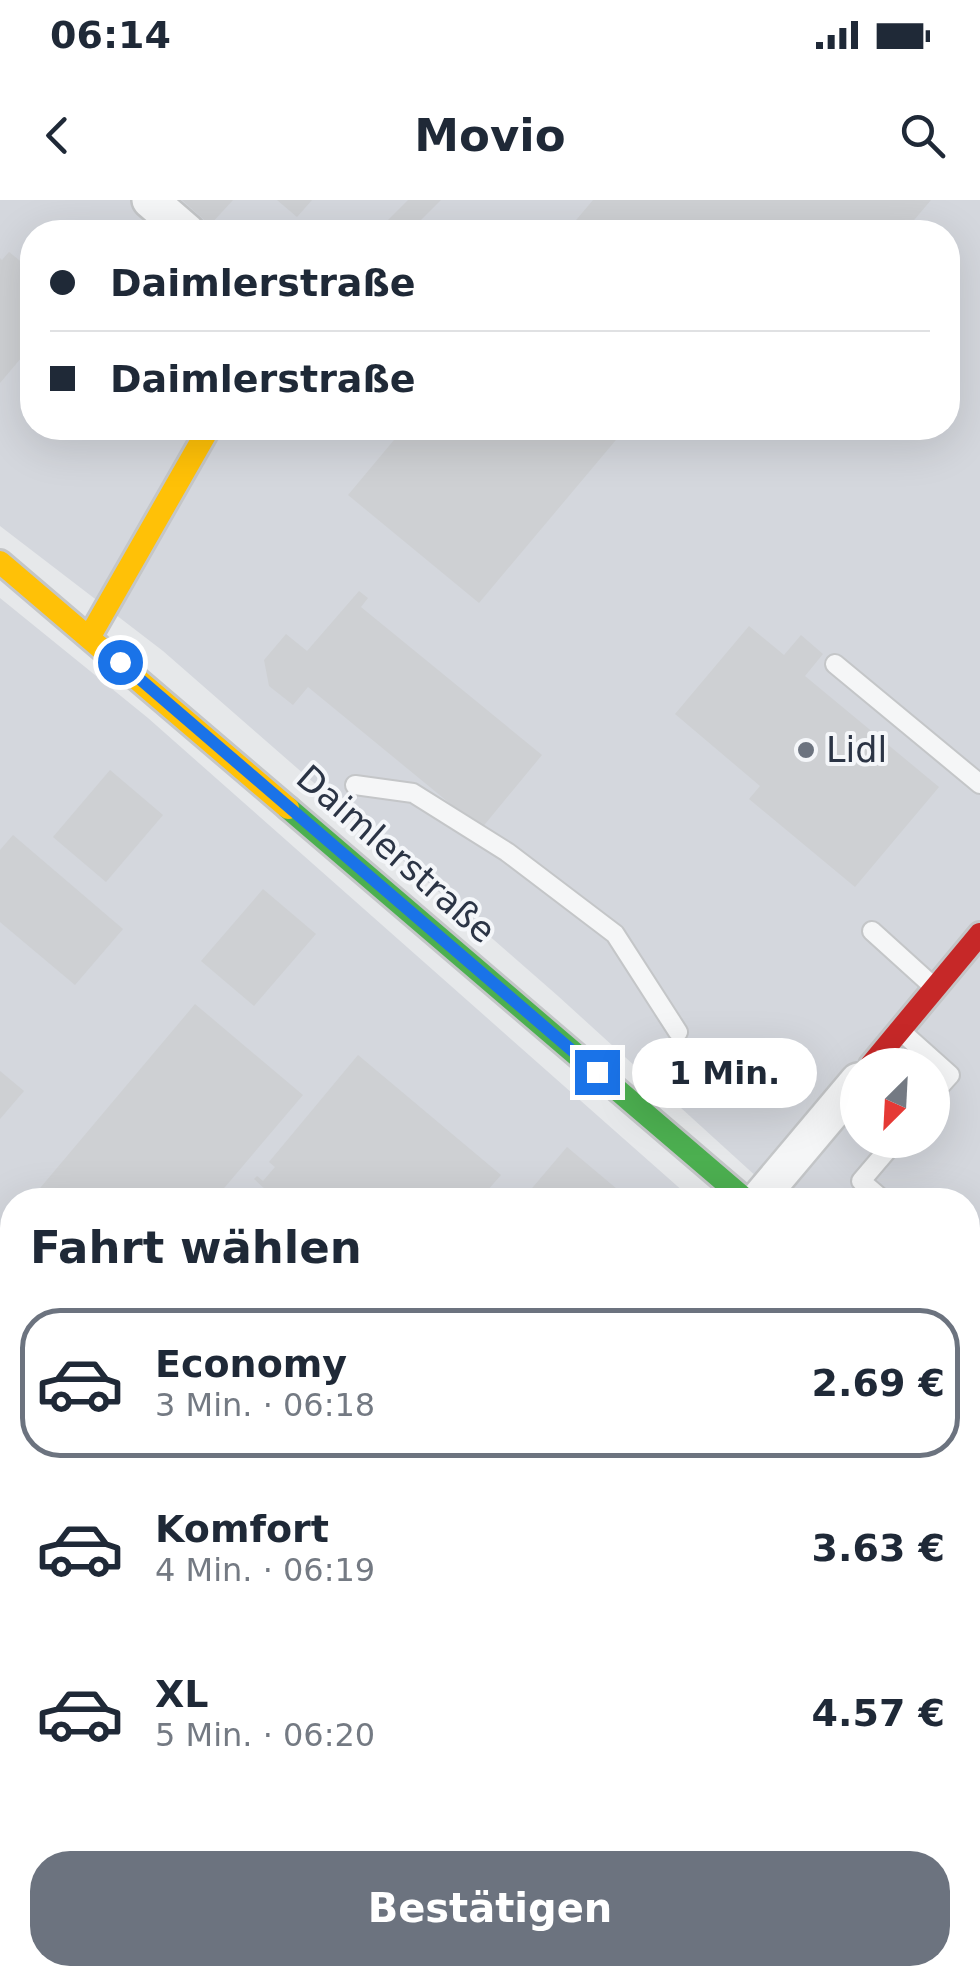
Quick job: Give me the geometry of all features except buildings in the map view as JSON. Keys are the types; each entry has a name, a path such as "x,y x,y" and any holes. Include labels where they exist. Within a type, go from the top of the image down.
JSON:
{"main road":[{"path":"90,636 202,440"},
{"name":"Daimlerstraße","path":"0,562 732,1188"},
{"path":"885,1048 980,934"}],"street":[{"path":"150,200 173,220"},
{"path":"768,1188 840,1102"}],"lane":[{"path":"834,664 980,784"},
{"path":"355,785 414,793 507,852 616,934 678,1032"},
{"path":"872,931 935,988"},
{"path":"900,1030 920,1048"},
{"path":"870,1188 862,1181 881,1158"}],"shaded area":[{"path":"0,200 980,200 980,1188 769,1188 558,996 163,651 0,526"},
{"path":"0,598 148,718 679,1188 0,1188"}],"traffic: fast":[{"path":"288,808 732,1188"}],"traffic: slow":[{"path":"90,636 202,440"},
{"path":"0,562 288,808"}],"traffic: jam":[{"path":"885,1048 980,934"}],"place":[{"name":"Lidl","path":"806,750"}],"route":[{"path":"120,662 597,1072"}]}
